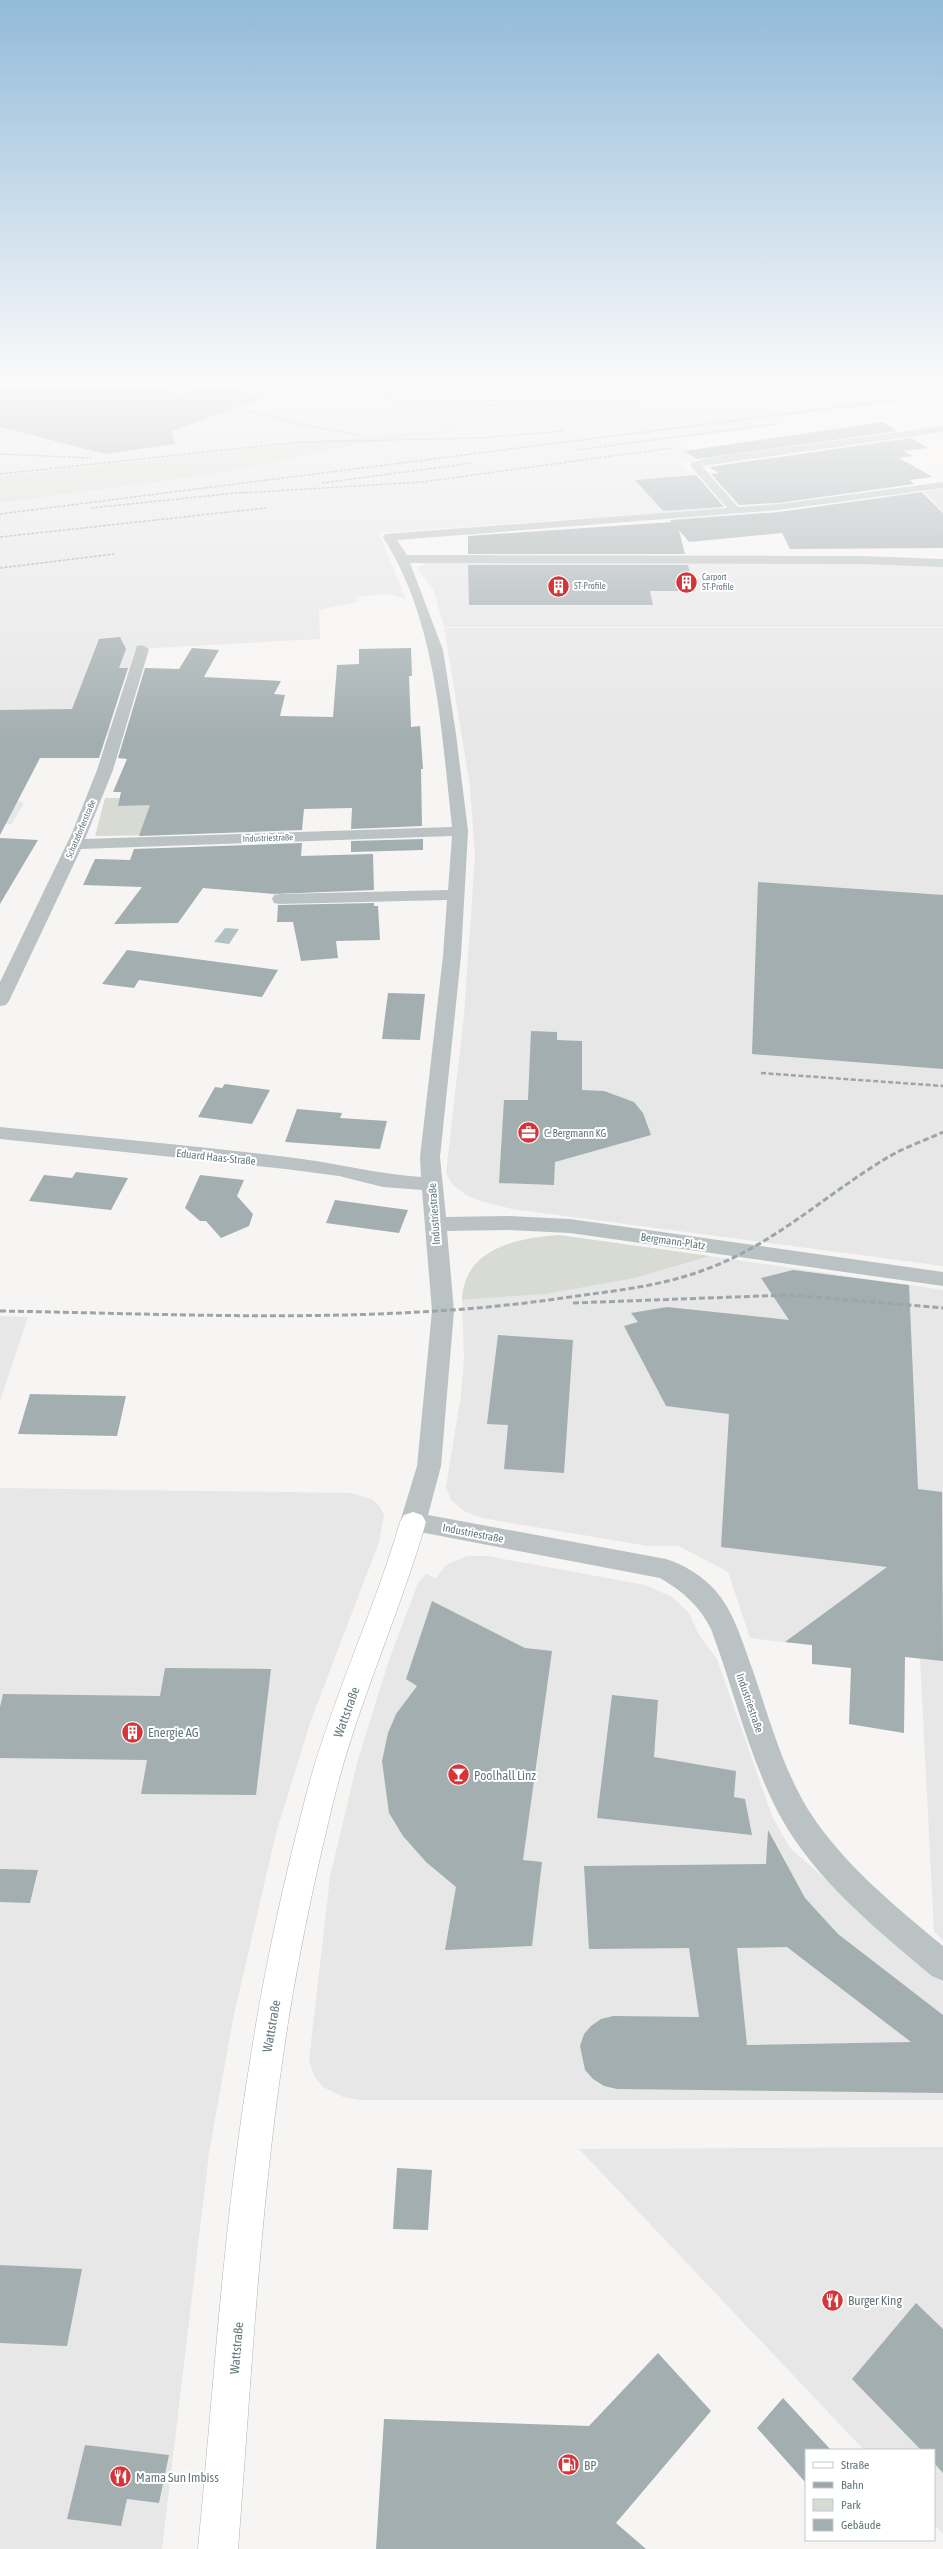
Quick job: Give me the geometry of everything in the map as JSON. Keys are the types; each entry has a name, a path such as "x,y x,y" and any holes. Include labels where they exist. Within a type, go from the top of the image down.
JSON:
{"street":[{"path":"727,501 736,511 816,501"},
{"name":"Industriestraße","path":"736,511 389,537 403,559 436,650 449,734 460,831 457,895 430,1157 443,1311 429,1466 413,1522 666,1569 697,1589 710,1604 728,1637 774,1775 800,1822 840,1870 894,1924 943,1966"},
{"path":"403,559 862,560 943,563"},
{"name":"Schatzdorferstraße","path":"0,1001 75,844 105,770 142,649"},
{"name":"Industriestraße","path":"75,844 460,831"},
{"path":"280,899 457,895"},
{"name":"Eduard Haas-Straße","path":"0,1133 294,1164 339,1170 383,1181 432,1184"},
{"name":"Bergmann-Platz","path":"435,1224 507,1223 570,1226 943,1279"},
{"name":"Wattstraße","path":"218,2549 257,2121 270,2025 303,1866 340,1724 400,1569 413,1522"}],"shaded area":[{"path":"15,501 720,501 719,507 715,509 379,533 406,599 386,594 356,597 359,602 319,610 320,639 136,649 112,712 109,735 29,735 5,795 24,803 12,824 0,824 0,503"},
{"path":"429,562 849,562 943,566 943,627 444,627 434,591 417,568"},
{"path":"444,628 943,628 943,1266 512,1209 484,1202 466,1195 452,1184 446,1173 464,1015 475,856 470,786"},
{"path":"225,928 239,929 229,944 214,942"},
{"path":"710,1256 943,1290 943,1940 934,1932 920,1658 750,1638 728,1572 679,1546 648,1546 482,1518 464,1511 451,1500 446,1487 461,1395 464,1359 462,1300 547,1294 635,1278"},
{"path":"0,1316 28,1317 0,1401"},
{"path":"0,1488 351,1493 373,1500 380,1507 384,1515 379,1542 310,1723 276,1833 233,2019 209,2153 162,2549 0,2549"},
{"path":"467,1556 487,1556 645,1585 672,1597 689,1613 699,1635 717,1659 772,1816 790,1848 943,1983 943,2100 362,2100 343,2097 323,2087 314,2076 309,2060 330,1877 357,1763 388,1663 418,1583 426,1574 436,1578 446,1565"},
{"name":"Burger King","path":"943,2147 943,2534 935,2525 935,2449 863,2449 579,2149"}],"green space":[{"path":"0,501 15,501 0,503"},
{"path":"933,501 943,501 943,512"},
{"path":"105,798 174,798 160,835 95,836"},
{"path":"559,1235 710,1256 635,1278 547,1294 462,1300 465,1282 472,1268 482,1257 510,1243 526,1239"}],"building":[{"path":"654,501 719,501 724,507 663,511"},
{"path":"735,501 794,501 779,503 739,505"},
{"path":"858,501 931,501 943,513 943,548 790,549 782,533 689,542 679,530 685,554 468,554 468,536 672,522 670,520 779,512"},
{"name":"ST-Profile","path":"468,565 688,565 695,591 650,591 653,605 469,605"},
{"path":"120,637 126,649 119,668 128,668 99,758 40,758 0,835 0,710 72,709 99,639"},
{"path":"192,648 219,650 204,677 281,681 274,694 285,695 280,716 333,717 337,665 359,664 359,649 411,648 412,676 409,676 411,727 420,726 423,769 421,769 422,826 351,829 352,808 304,809 302,830 139,836 150,805 118,806 121,792 113,792 127,759 118,758 145,668 179,669"},
{"path":"0,838 38,840 0,904"},
{"path":"423,839 423,850 351,852 351,841"},
{"path":"302,843 301,856 373,854 374,890 274,894 203,888 178,923 114,924 142,887 83,885 95,859 130,860 134,849"},
{"path":"758,882 943,895 943,1069 752,1054"},
{"path":"374,903 374,906 378,906 380,940 336,941 338,958 301,961 293,922 277,922 278,905"},
{"path":"127,950 278,970 262,997 139,980 134,988 102,984"},
{"path":"388,993 425,994 420,1040 382,1039"},
{"name":"C. Bergmann KG","path":"531,1031 557,1032 557,1040 582,1041 582,1090 604,1091 634,1102 643,1113 651,1135 555,1162 554,1185 499,1183 504,1100 528,1100"},
{"path":"225,1084 270,1090 252,1124 198,1117 215,1087 222,1088"},
{"path":"297,1109 342,1113 340,1118 387,1121 380,1149 285,1142"},
{"path":"76,1172 128,1178 111,1210 29,1201 44,1175 72,1178"},
{"path":"200,1175 244,1180 237,1196 253,1214 249,1226 221,1238 206,1221 200,1221 185,1208"},
{"path":"335,1200 408,1210 399,1233 326,1223"},
{"path":"793,1270 909,1285 918,1489 942,1492 943,1661 905,1657 904,1733 849,1724 851,1668 812,1664 812,1645 785,1642 887,1567 721,1547 729,1414 666,1406 624,1326 638,1322 631,1313 667,1307 789,1320 761,1278"},
{"path":"498,1335 573,1340 564,1473 504,1469 508,1425 487,1424"},
{"path":"30,1394 126,1396 117,1436 18,1434"},
{"name":"Poolhall Linz","path":"432,1601 525,1648 552,1651 523,1860 542,1862 532,1946 445,1950 456,1887 426,1862 403,1836 389,1813 382,1761 388,1733 396,1714 417,1686 406,1679"},
{"name":"Energie AG","path":"165,1668 271,1669 256,1795 141,1794 147,1760 0,1758 0,1707 3,1694 160,1696"},
{"path":"612,1695 658,1700 654,1757 736,1771 734,1797 745,1799 752,1835 597,1818"},
{"path":"768,1830 805,1898 838,1934 943,2015 943,2093 617,2089 604,2086 593,2079 585,2070 580,2046 584,2034 591,2026 601,2019 613,2016 699,2017 689,1948 589,1949 584,1866 766,1864","holes":["787,1947 911,2042 747,2045 737,1948"]},
{"path":"0,1869 38,1870 30,1903 0,1902"},
{"path":"397,2168 432,2170 428,2230 393,2229"},
{"path":"0,2265 82,2269 67,2346 0,2343"},
{"path":"916,2303 943,2329 943,2473 935,2464 935,2449 920,2449 852,2379"},
{"path":"658,2353 711,2411 616,2523 646,2549 376,2549 384,2419 589,2426"},
{"path":"783,2398 830,2449 805,2449 805,2482 757,2428"},
{"name":"Mama Sun Imbiss","path":"85,2445 169,2455 159,2503 127,2499 121,2526 67,2519"}],"railway":[{"path":"0,514 103,501"},
{"path":"91,508 159,501"},
{"path":"0,537 266,508"},
{"path":"0,568 114,554"},
{"path":"761,1073 943,1086"},
{"path":"0,1311 282,1316 352,1315 423,1312 493,1306 635,1288 687,1276 729,1260 775,1234 862,1173 885,1159 943,1132"},
{"path":"573,1303 789,1295 943,1308"}],"place":[{"name":"Carport ST-Profile","path":"686,582"},
{"name":"ST-Profile","path":"559,586"},
{"name":"C. Bergmann KG","path":"529,1133"},
{"name":"Energie AG","path":"132,1732"},
{"name":"Poolhall Linz","path":"459,1775"},
{"name":"Burger King","path":"832,2300"},
{"name":"BP","path":"569,2465"},
{"name":"Mama Sun Imbiss","path":"121,2477"}]}
